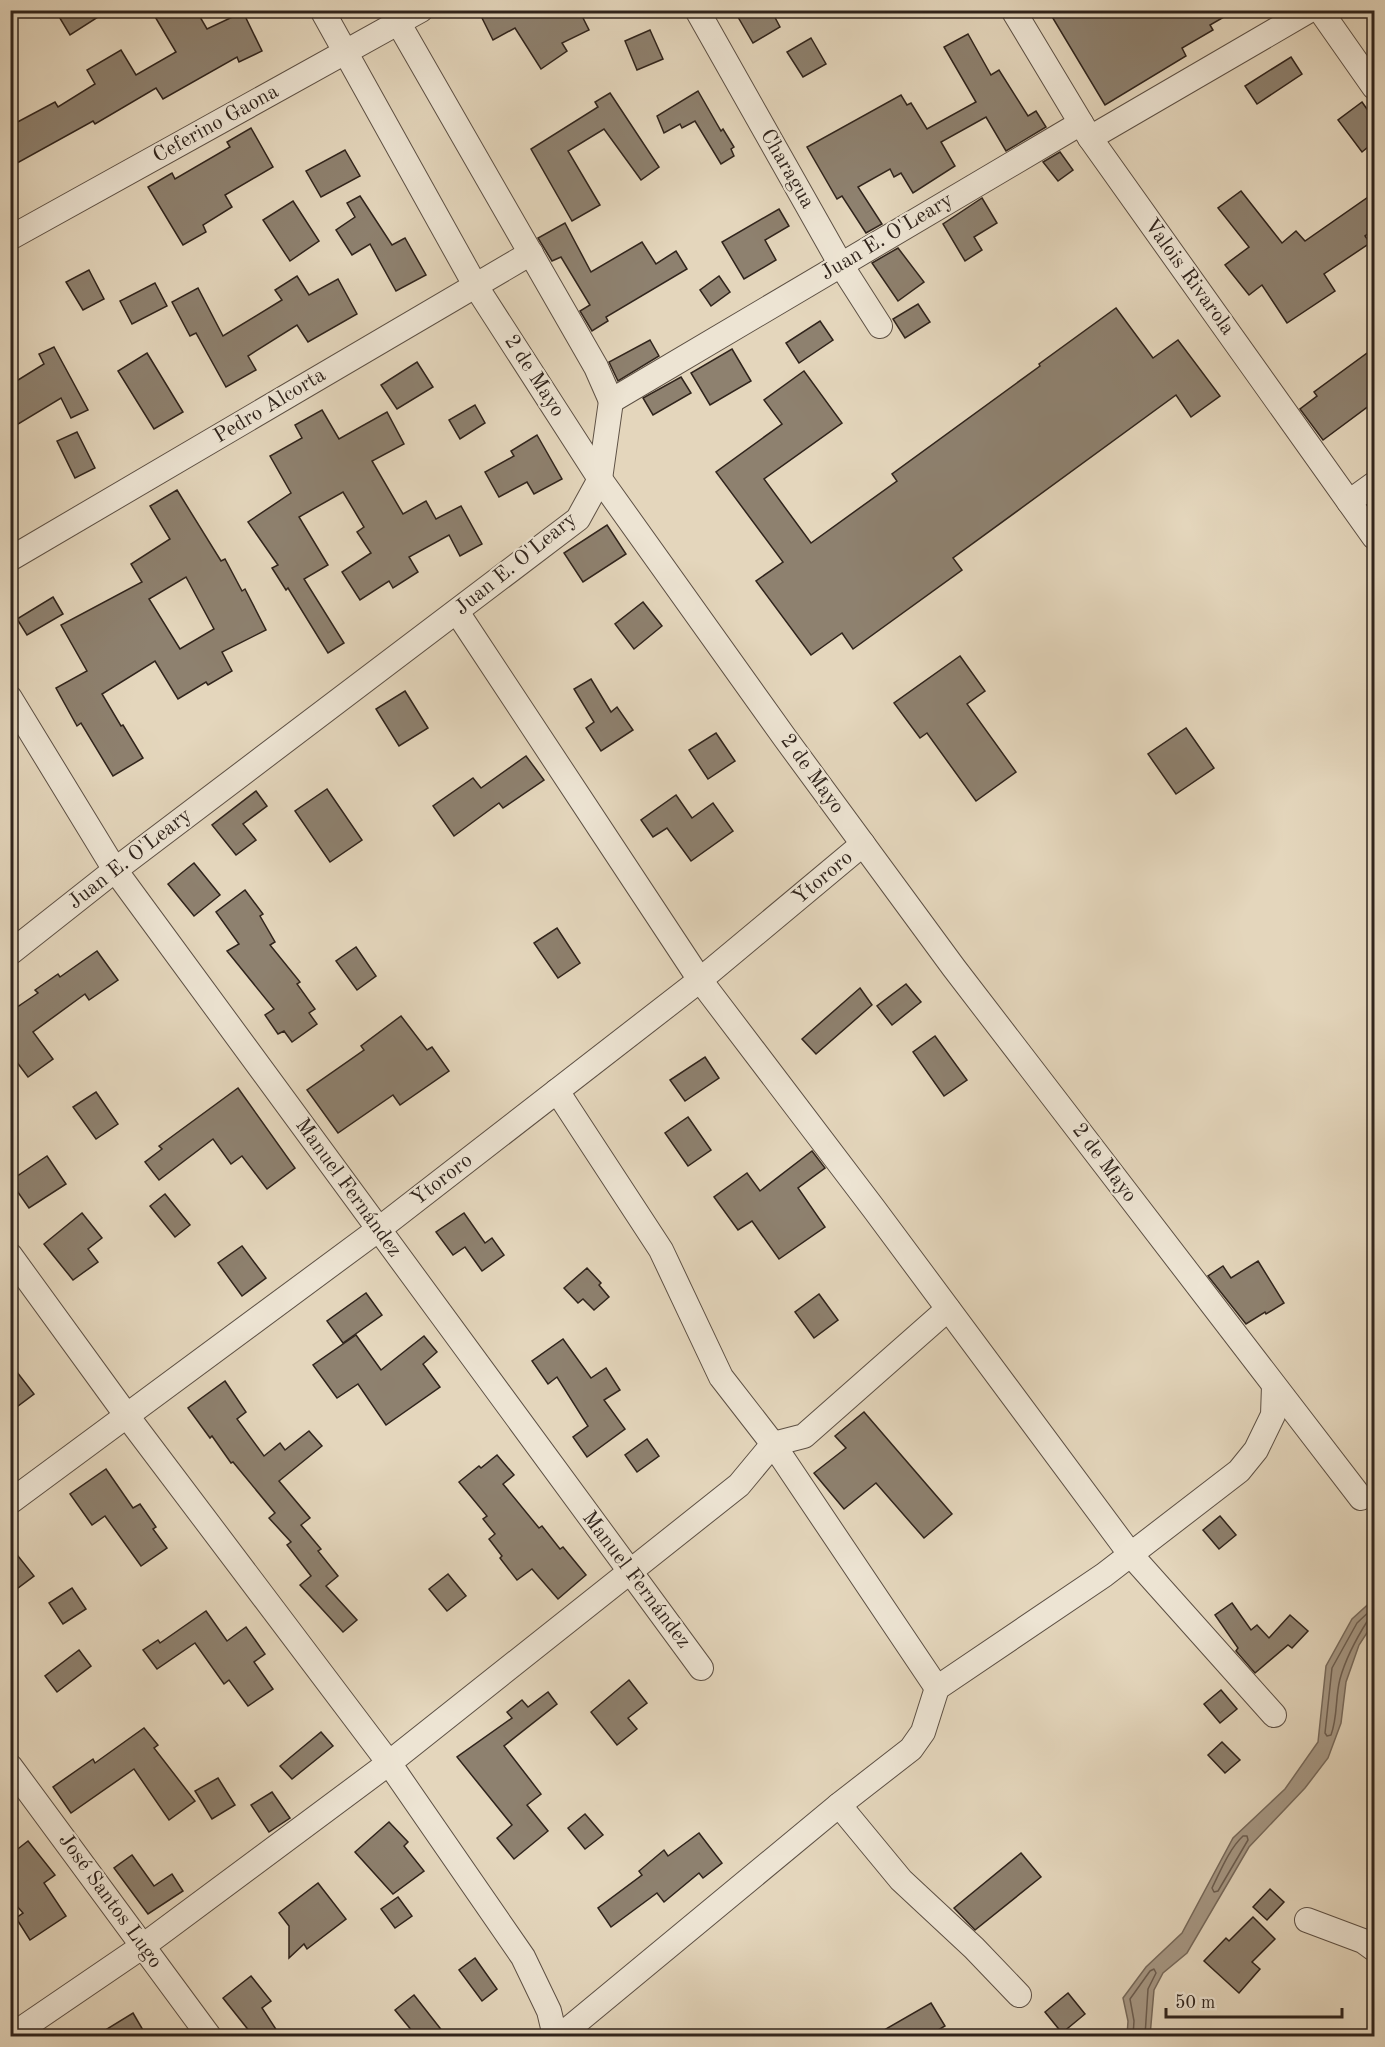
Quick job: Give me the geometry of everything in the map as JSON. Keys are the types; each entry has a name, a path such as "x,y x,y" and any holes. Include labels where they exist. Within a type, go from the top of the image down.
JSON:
{"street":[{"name":"2 de Mayo","path":"322,10 475,285 600,479 778,729 954,968 1360,1498"},
{"name":"Ceferino Gaona","path":"10,238 346,52 395,17 421,10"},
{"name":"Charagua","path":"697,10 841,265 880,326"},
{"name":"Valois Rivarola","path":"1013,10 1085,130 1374,537"},
{"name":"Juan E. O'Leary","path":"10,953 115,870 578,519 600,479 611,401 841,265 1085,130 1310,10"},
{"path":"1320,10 1374,87"},
{"path":"395,17 596,367 611,401"},
{"name":"Pedro Alcorta","path":"10,559 531,253"},
{"path":"1349,502 1374,484"},
{"path":"457,612 700,980 1131,1554 1274,1715"},
{"name":"Manuel Fernández","path":"10,698 115,870 701,1668"},
{"name":"Ytororo","path":"10,1502 379,1229 700,980 863,844"},
{"path":"557,1090 661,1250 721,1377 773,1444 937,1688"},
{"path":"10,1255 389,1763 523,1956 549,2011 555,2037"},
{"path":"11,2037 143,1946 389,1763 739,1485 773,1444 804,1436 948,1309"},
{"path":"560,2037 839,1805 911,1749 923,1732 937,1688 1104,1575 1239,1471 1256,1450 1272,1414 1274,1386"},
{"name":"José Santos Lugo","path":"10,1766 209,2037"},
{"path":"839,1805 901,1880 975,1948 1019,1995"},
{"path":"1307,1920 1363,1941 1374,1949"}],"water":[{"path":"1374,1599 1374,1622 1359,1645 1346,1682 1341,1723 1328,1758 1305,1788 1249,1847 1187,1953 1163,1973 1154,1990 1150,2036 1127,2036 1128,2021 1123,1998 1146,1967 1182,1933 1233,1838 1285,1789 1318,1742 1326,1666 1352,1619"}],"building":[{"path":"55,10 109,10 70,35"},
{"path":"151,10 196,10 207,29 243,12 262,51 239,62 237,57 163,99 156,88 95,124 93,121 10,167 10,126 55,102 58,107 95,84 87,70 121,50 136,75 176,52"},
{"path":"478,10 579,10 589,30 562,43 567,51 541,69 515,28 493,40"},
{"path":"751,10 771,10 780,27 753,43 738,17"},
{"path":"1048,10 1236,10 1210,25 1213,30 1182,48 1186,56 1105,105"},
{"path":"650,30 663,59 637,70 625,41"},
{"path":"968,34 991,75 999,70 1028,116 1036,111 1046,127 1006,151 986,117 941,142 955,166 913,193 901,173 894,177 890,169 858,187 882,224 866,233 842,196 837,199 807,147 901,95 907,105 911,103 927,129 976,102 944,47"},
{"path":"811,38 826,64 803,77 787,52"},
{"path":"1291,57 1302,74 1257,104 1245,86"},
{"path":"698,91 721,131 723,129 734,147 731,149 734,156 721,164 695,121 682,128 680,124 664,133 657,116"},
{"path":"610,93 659,167 641,180 604,129 568,151 600,205 572,221 531,149 598,107 595,102"},
{"path":"1362,102 1374,119 1374,142 1362,152 1338,120"},
{"path":"251,128 273,167 225,195 232,207 203,225 206,232 183,245 148,187 172,173 175,179 230,147 227,142"},
{"path":"345,150 360,176 321,197 306,171"},
{"path":"1060,152 1073,170 1058,181 1043,162"},
{"path":"1241,191 1282,243 1296,231 1305,241 1374,193 1374,229 1365,236 1370,243 1324,274 1335,291 1287,323 1262,285 1249,295 1225,265 1249,247 1218,208"},
{"path":"360,196 392,245 405,238 426,275 396,291 370,244 352,255 336,230 355,217 347,203"},
{"path":"982,198 997,223 974,237 982,250 965,261 943,224"},
{"path":"293,201 319,241 290,261 263,220"},
{"path":"779,209 789,226 765,240 776,260 744,279 722,242"},
{"path":"565,223 591,272 642,242 656,264 676,251 687,269 606,317 608,321 592,331 580,311 590,305 561,257 552,261 538,238"},
{"path":"898,248 924,282 898,301 872,263"},
{"path":"89,270 104,299 83,310 66,282"},
{"path":"297,276 309,295 338,279 357,314 308,342 297,325 248,356 256,370 226,387 196,333 190,336 172,302 198,288 223,336 282,300 275,290"},
{"path":"719,276 730,292 711,306 700,290"},
{"path":"155,283 167,306 132,324 120,301"},
{"path":"918,304 930,322 905,338 893,319"},
{"path":"1116,308 1153,358 1178,340 1220,396 1191,417 1176,395 953,558 962,570 853,649 842,633 811,655 756,581 783,562 716,472 782,424 764,400 804,371 842,423 764,479 811,543 897,481 892,474"},
{"path":"820,321 833,340 799,363 786,343"},
{"path":"650,340 659,356 618,381 609,362"},
{"path":"54,347 88,410 71,418 61,398 10,429 10,385 44,364 39,354"},
{"path":"1374,348 1374,402 1323,440 1300,409 1317,396 1314,392"},
{"path":"732,349 751,381 710,405 691,373"},
{"path":"147,353 183,412 154,429 118,371"},
{"path":"417,362 433,387 397,409 381,385"},
{"path":"681,377 691,393 653,415 643,398"},
{"path":"475,405 485,423 460,439 449,420"},
{"path":"322,410 339,439 387,412 404,444 372,461 403,514 426,501 436,519 461,506 482,544 460,556 449,535 409,557 418,572 393,588 389,581 360,600 342,572 371,553 357,532 364,527 343,492 299,517 328,565 304,579 344,643 328,653 288,588 286,590 272,568 278,565 248,522 291,493 270,456 302,438 295,425"},
{"path":"77,432 95,468 75,478 57,441"},
{"path":"537,435 562,479 534,494 527,482 499,497 485,472 514,456 511,451"},
{"path":"177,490 221,561 225,559 242,591 245,589 266,630 222,652 232,671 208,685 206,682 178,699 155,661 102,694 143,758 113,776 81,723 77,726 56,688 87,671 61,625 142,582 131,564 170,539 150,506","holes":["186,577 214,629 180,649 149,599"]},
{"path":"607,525 626,554 583,582 564,553"},
{"path":"53,597 63,614 27,635 17,619"},
{"path":"643,602 662,626 634,649 615,624"},
{"path":"960,656 985,691 967,704 1016,772 976,801 927,733 920,738 894,703"},
{"path":"591,679 611,712 617,707 633,730 601,751 586,728 594,722 574,689"},
{"path":"405,691 428,728 399,746 376,709"},
{"path":"1186,728 1214,768 1176,794 1148,754"},
{"path":"716,733 735,761 708,779 689,750"},
{"path":"526,756 544,780 503,808 499,803 454,836 433,806 473,778 481,788"},
{"path":"327,789 362,840 330,862 295,811"},
{"path":"256,791 267,806 243,824 256,840 236,855 212,825"},
{"path":"676,795 692,818 713,803 733,831 691,861 667,828 653,837 641,820"},
{"path":"194,863 220,895 194,916 168,884"},
{"path":"245,890 263,914 260,916 275,942 270,945 300,982 297,984 315,1009 309,1013 317,1024 292,1042 284,1031 278,1034 265,1015 274,1009 227,951 239,944 216,912"},
{"path":"557,928 580,963 558,978 534,943"},
{"path":"356,947 376,976 357,990 336,961"},
{"path":"97,951 118,980 89,1000 85,994 33,1032 53,1059 28,1077 10,1053 10,1012 38,993 35,990 58,974 60,977"},
{"path":"906,984 921,1002 892,1025 877,1006"},
{"path":"860,988 872,1005 816,1054 802,1039"},
{"path":"401,1016 427,1050 432,1047 449,1071 400,1105 393,1095 338,1133 307,1090 364,1050 361,1046"},
{"path":"935,1036 967,1080 944,1096 913,1052"},
{"path":"705,1057 719,1078 685,1101 670,1080"},
{"path":"238,1088 295,1168 267,1189 242,1156 231,1164 213,1139 159,1180 145,1162 162,1149 159,1146"},
{"path":"96,1092 118,1124 96,1139 73,1107"},
{"path":"688,1117 711,1150 688,1166 665,1133"},
{"path":"812,1151 825,1168 798,1188 825,1227 779,1259 752,1221 738,1230 714,1197 747,1173 760,1191"},
{"path":"47,1156 66,1184 29,1208 10,1181"},
{"path":"165,1194 190,1225 175,1237 150,1206"},
{"path":"82,1213 102,1238 88,1249 98,1262 73,1280 44,1244"},
{"path":"464,1213 485,1243 492,1238 504,1255 482,1271 465,1247 453,1255 436,1232"},
{"path":"242,1246 266,1278 242,1296 218,1263"},
{"path":"1258,1261 1284,1303 1246,1324 1208,1276 1223,1266 1231,1278"},
{"path":"587,1268 601,1283 599,1285 609,1297 594,1310 583,1299 578,1303 564,1288"},
{"path":"366,1293 382,1315 343,1343 327,1321"},
{"path":"819,1294 838,1320 814,1338 795,1312"},
{"path":"356,1335 381,1370 424,1336 437,1352 423,1364 440,1387 386,1425 358,1384 337,1398 313,1365"},
{"path":"563,1339 591,1378 606,1368 620,1390 604,1400 625,1429 587,1457 573,1437 588,1426 557,1377 548,1384 532,1361"},
{"path":"10,1363 34,1394 10,1412"},
{"path":"225,1381 246,1412 237,1419 264,1456 280,1443 285,1450 309,1431 322,1446 279,1481 310,1518 301,1525 321,1549 318,1551 338,1576 326,1586 357,1620 343,1632 300,1585 311,1576 287,1545 291,1542 269,1518 275,1513 233,1462 231,1463 212,1436 210,1438 188,1408"},
{"path":"864,1412 952,1514 924,1538 876,1483 844,1509 814,1473 846,1448 835,1436"},
{"path":"647,1439 659,1456 637,1472 625,1455"},
{"path":"497,1455 514,1475 503,1484 539,1528 542,1526 560,1549 563,1547 586,1575 558,1599 532,1569 517,1580 489,1539 495,1534 483,1519 487,1516 459,1482"},
{"path":"106,1469 133,1508 140,1504 156,1527 153,1529 167,1548 141,1566 105,1516 92,1525 70,1494"},
{"path":"1220,1516 1236,1535 1219,1549 1203,1530"},
{"path":"10,1546 34,1576 10,1594"},
{"path":"448,1574 466,1596 447,1611 429,1589"},
{"path":"72,1588 86,1609 63,1624 49,1603"},
{"path":"1232,1603 1251,1630 1257,1625 1269,1638 1290,1615 1308,1631 1292,1648 1288,1645 1255,1673 1236,1651 1238,1648 1215,1615"},
{"path":"206,1611 227,1641 246,1627 265,1654 254,1662 273,1689 248,1706 229,1680 224,1684 195,1643 157,1669 143,1650 158,1640 160,1643"},
{"path":"79,1650 91,1666 57,1692 45,1676"},
{"path":"629,1680 647,1703 628,1718 637,1729 617,1745 591,1712"},
{"path":"1221,1690 1237,1709 1220,1723 1204,1704"},
{"path":"548,1692 557,1704 504,1746 541,1794 527,1805 548,1831 514,1859 497,1838 512,1825 457,1757 512,1718 507,1712 522,1700 528,1707"},
{"path":"144,1728 158,1745 154,1748 195,1801 169,1820 134,1769 71,1813 53,1787 93,1759 95,1763"},
{"path":"321,1732 333,1746 292,1779 280,1766"},
{"path":"1222,1742 1240,1760 1225,1773 1208,1755"},
{"path":"218,1778 235,1805 212,1819 195,1791"},
{"path":"272,1792 290,1818 269,1832 251,1805"},
{"path":"585,1814 603,1835 585,1849 568,1828"},
{"path":"389,1822 408,1842 404,1846 424,1871 393,1894 355,1852"},
{"path":"699,1833 722,1863 703,1878 699,1873 664,1902 657,1893 611,1927 598,1908 642,1875 639,1871 664,1850 668,1856"},
{"path":"28,1841 55,1875 44,1883 66,1916 30,1940 16,1918 23,1913 10,1898 10,1855"},
{"path":"1021,1853 1041,1877 975,1930 954,1908"},
{"path":"132,1855 154,1886 172,1874 183,1891 148,1914 114,1868"},
{"path":"318,1883 346,1919 307,1949 304,1944 289,1958 289,1926 279,1913"},
{"path":"1270,1889 1284,1902 1267,1920 1253,1907"},
{"path":"398,1897 412,1916 395,1928 381,1909"},
{"path":"1253,1917 1275,1939 1252,1962 1260,1969 1239,1993 1204,1961 1226,1938 1229,1941"},
{"path":"475,1958 497,1989 482,2001 459,1970"},
{"path":"251,1976 271,2001 262,2008 281,2037 254,2037 223,1998"},
{"path":"1068,1993 1085,2014 1062,2033 1045,2012"},
{"path":"414,1995 447,2037 417,2037 395,2010"},
{"path":"931,2003 945,2026 926,2037 872,2037"},
{"path":"133,2013 147,2037 94,2037"}]}
